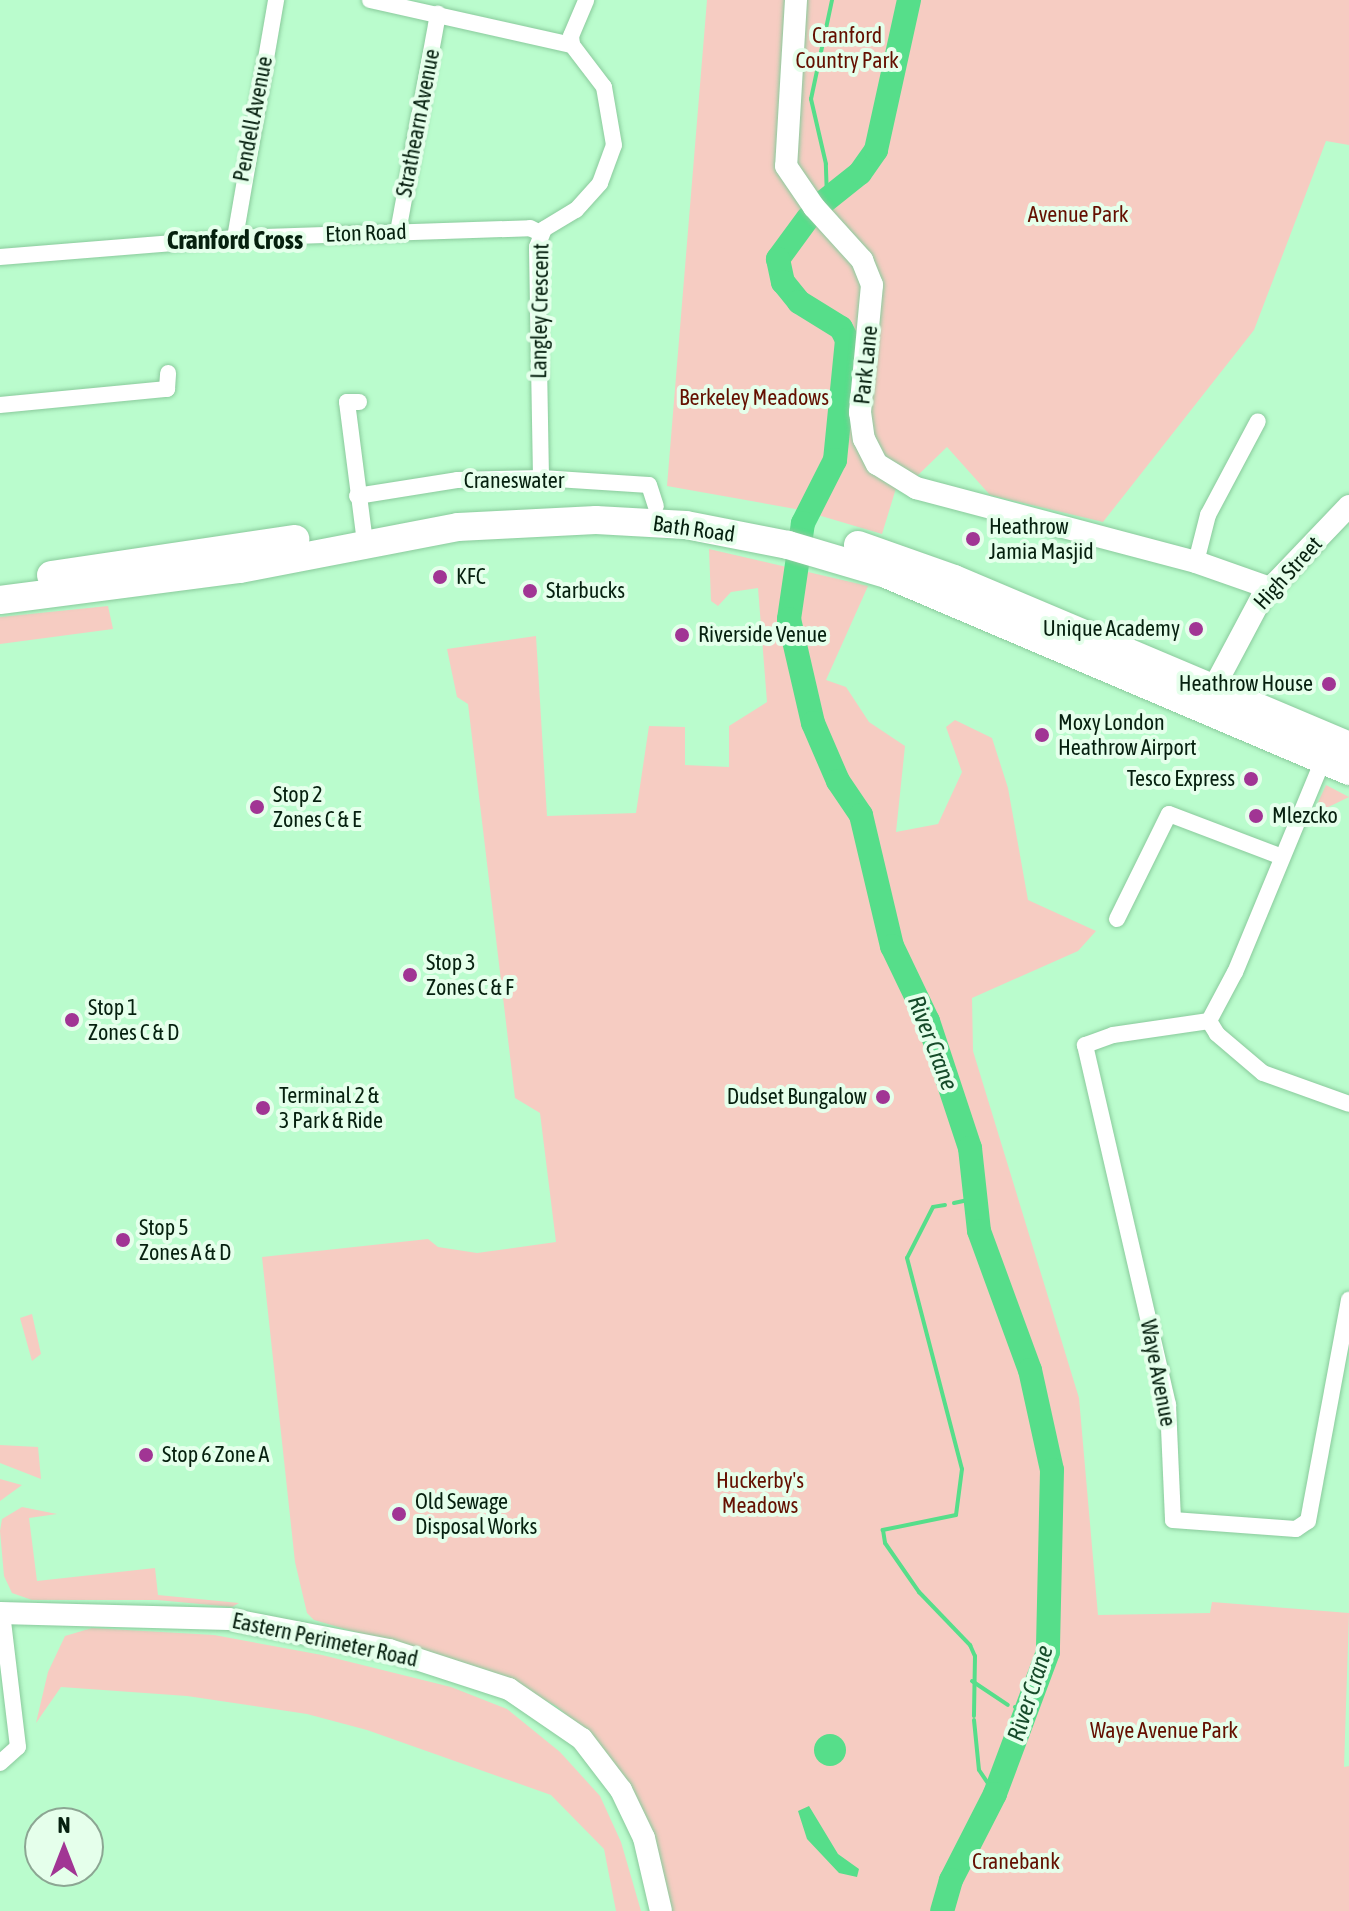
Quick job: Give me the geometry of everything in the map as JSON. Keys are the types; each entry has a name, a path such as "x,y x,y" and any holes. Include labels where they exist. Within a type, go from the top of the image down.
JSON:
{"highway":[{"name":"Bath Road","path":"0,581 364,534 515,504 656,506 944,575 1213,689 1342,755"},
{"name":"Bath Road","path":"0,600 225,572 364,534 596,520 686,525 790,536"},
{"name":"Bath Road","path":"836,548 1342,755"}],"street":[{"name":"Pendell Avenue","path":"235,238 276,0"},
{"path":"370,0 572,45 571,36 586,0"},
{"name":"Park Lane","path":"796,0 786,166 814,207 862,260 872,285 860,412 864,439 877,464 916,488 1196,562 1270,588"},
{"name":"Strathearn Avenue","path":"398,232 438,14"},
{"name":"Langley Crescent","path":"541,478 540,233 576,210 600,183 614,145 604,87 572,45"},
{"name":"Eton Road","path":"0,257 235,238 530,228 540,233"},
{"path":"0,405 167,389 168,373"},
{"path":"347,402 364,534"},
{"path":"1196,562 1208,515 1258,421"},
{"name":"Craneswater","path":"357,496 457,480 541,478 649,485 656,506"},
{"name":"High Street","path":"1213,689 1270,588 1345,519"},
{"path":"1342,755 1282,857 1209,1021 1217,1034 1263,1073 1349,1104"},
{"path":"1117,919 1169,814 1282,857"},
{"name":"Waye Avenue","path":"1209,1021 1093,1040 1084,1053 1168,1405 1173,1520 1296,1529 1308,1521 1349,1300"},
{"path":"0,1763 18,1747 1,1613"},
{"name":"Eastern Perimeter Road","path":"1,1613 229,1619 389,1650 509,1689 582,1739 621,1790 644,1838 661,1911"}],"green space":[{"name":"Avenue Park","path":"707,0 1349,0 1349,145 1326,141 1254,330 1103,522 990,495 947,447 917,476 897,485 882,534 801,510 667,486"},
{"name":"Huckerby's Meadows","path":"709,549 868,586 826,680 846,687 869,722 905,746 896,832 938,824 962,772 946,727 955,720 992,738 1008,788 1028,900 1096,931 1078,951 972,998 973,1051 1079,1398 1098,1615 1210,1613 1212,1602 1349,1613 1344,1767 1349,1766 1349,1911 671,1911 591,1736 556,1706 486,1670 314,1620 307,1613 295,1562 262,1257 428,1239 438,1247 477,1253 556,1242 540,1113 515,1098 468,704 457,697 447,649 536,636 547,816 636,813 649,726 685,727 685,765 729,767 729,726 767,702 758,588 731,592 718,606 711,601"},
{"path":"108,606 113,629 0,644 0,617"},
{"path":"1326,785 1349,797 1312,815"},
{"path":"32,1314 41,1354 32,1361 20,1318"},
{"path":"0,1445 38,1447 41,1479 0,1463"},
{"path":"0,1479 18,1484 22,1485 0,1501"},
{"path":"22,1507 57,1514 29,1518 37,1581 155,1568 158,1595 239,1603 232,1607 157,1600 32,1600 12,1593 4,1576 0,1531 2,1519"},
{"path":"92,1628 214,1635 322,1655 451,1687 507,1709 560,1752 600,1796 621,1842 641,1911 616,1911 604,1849 551,1795 367,1730 307,1714 187,1696 61,1687 36,1723 48,1672 65,1636"}],"shaded area":[{"path":"830,1734 841,1739 846,1750 841,1761 830,1766 819,1761 814,1750 819,1739"},
{"path":"809,1806 838,1854 859,1869 857,1877 839,1873 807,1839 798,1811"}],"waterway":[{"path":"827,198 826,164 811,99 832,0"},
{"name":"River Crane","path":"816,208 860,173 876,150 909,0"},
{"name":"River Crane","path":"808,218 778,259 783,282 799,302 841,328 847,340 835,460 803,523 789,619 813,723 838,781 861,815 892,946 928,1021 970,1148 979,1231 1030,1370 1052,1470 1048,1652 995,1794 951,1880 942,1911"},
{"path":"954,1203 973,1199"},
{"path":"945,1205 933,1207 907,1258 962,1469 956,1515 883,1530 885,1543 919,1592 970,1645 975,1656 974,1716"},
{"path":"972,1681 1008,1705"},
{"path":"1015,1707 1025,1710"},
{"path":"974,1720 979,1770 995,1794"},
{"name":"River Crane","path":"943,1906 946,1911"}],"place":[{"name":"Heathrow Jamia Masjid","path":"973,539"},
{"name":"KFC","path":"440,577"},
{"name":"Starbucks","path":"530,591"},
{"name":"Unique Academy","path":"1196,629"},
{"name":"Riverside Venue","path":"682,635"},
{"name":"Heathrow House","path":"1329,684"},
{"name":"Moxy London Heathrow Airport","path":"1042,735"},
{"name":"Tesco Express","path":"1251,779"},
{"name":"Stop 2 Zones C & E","path":"257,807"},
{"name":"Mlezcko","path":"1256,816"},
{"name":"Stop 3 Zones C & F","path":"410,975"},
{"name":"Stop 1 Zones C & D","path":"72,1020"},
{"name":"Dudset Bungalow","path":"883,1097"},
{"name":"Terminal 2 & 3 Park & Ride","path":"263,1108"},
{"name":"Stop 5 Zones A & D","path":"123,1240"},
{"name":"Stop 6 Zone A","path":"146,1455"},
{"name":"Old Sewage Disposal Works","path":"399,1514"}],"district":[{"name":"Cranford Cross","path":"235,241"}],"park label":[{"name":"Cranford Country Park","path":"847,48"},
{"name":"Berkeley Meadows","path":"754,398"},
{"name":"Waye Avenue Park","path":"1164,1731"},
{"name":"Cranebank","path":"1016,1862"}]}
